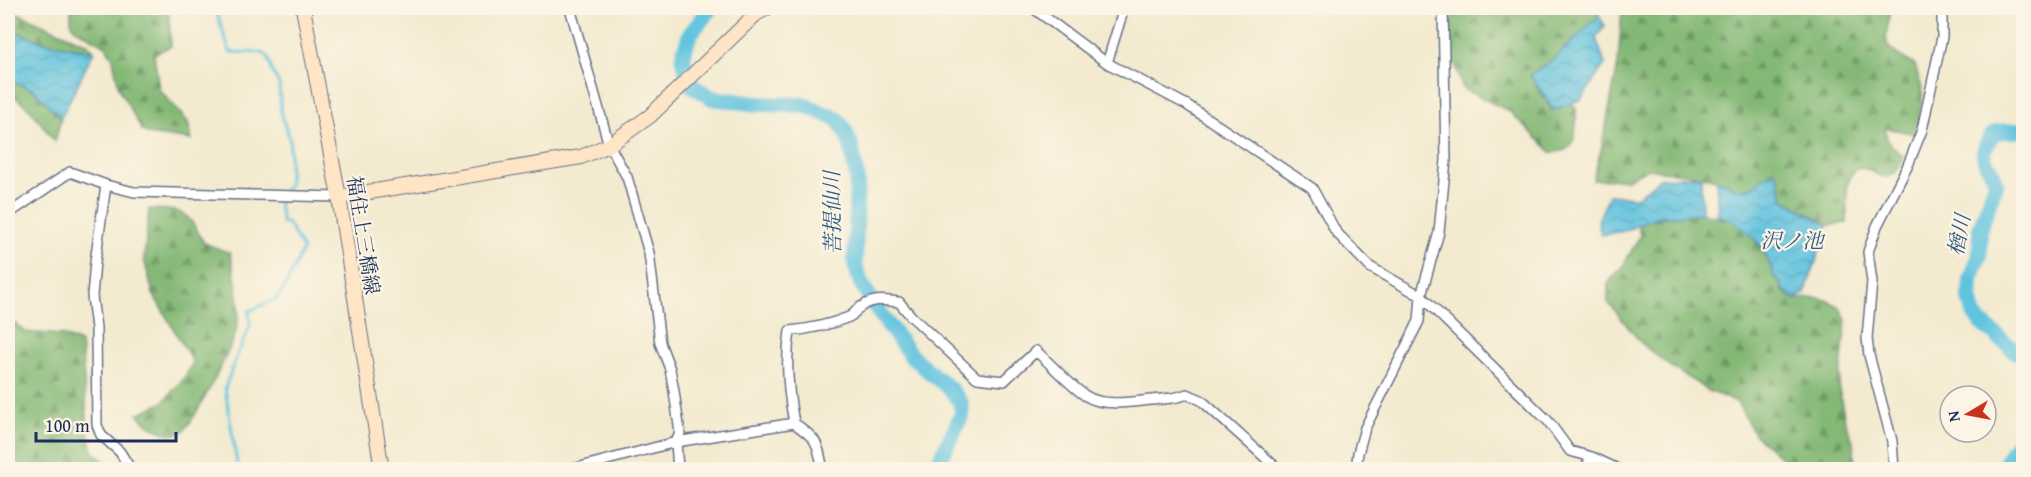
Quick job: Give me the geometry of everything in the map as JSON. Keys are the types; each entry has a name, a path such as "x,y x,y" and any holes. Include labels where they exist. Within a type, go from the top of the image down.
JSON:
{"street":[{"name":"福住上三橋線","path":"303,8 339,197 382,470"},
{"path":"570,8 609,145 627,177 649,253 660,343 670,369 680,433 676,442 678,470"},
{"path":"8,214 70,172 106,186 134,192 339,197 581,157 609,145 650,116 756,14 767,8"},
{"path":"1033,8 1107,63 1187,105 1312,188 1336,232 1370,267 1421,296 1548,421 1570,451 1592,457 1620,470"},
{"path":"1107,63 1124,8"},
{"path":"1356,470 1365,428 1419,321 1421,296 1439,232 1446,160 1443,8"},
{"path":"1894,470 1892,441 1869,355 1867,338 1872,282 1868,252 1877,226 1908,165 1922,130 1942,37 1942,8"},
{"path":"106,186 92,296 96,328 97,425 101,435 120,452 131,470"},
{"path":"794,423 788,388 787,348 790,331 830,324 853,315 858,309 877,299 899,302 977,378 1004,381 1036,351 1087,397 1113,403 1127,403 1175,399 1187,394 1201,400 1279,470"},
{"path":"569,470 676,442 794,423 813,436 819,448 823,470"},
{"path":"1584,470 1592,457"}],"green space":[{"path":"71,8 168,8 171,46 154,54 159,89 188,122 192,140 148,134 142,130 119,89 113,59 106,46 74,28 71,21"},
{"path":"1446,8 1600,8 1599,16 1554,59 1530,75 1552,110 1571,103 1576,108 1574,137 1569,147 1562,151 1551,152 1509,111 1463,89 1448,44"},
{"path":"1622,8 1891,8 1887,44 1895,53 1915,65 1923,92 1916,134 1886,128 1888,141 1904,157 1897,170 1885,177 1865,168 1857,169 1849,180 1847,188 1847,223 1828,225 1784,200 1777,173 1773,172 1751,187 1736,191 1728,183 1701,176 1647,169 1627,179 1593,180 1618,64"},
{"path":"8,9 87,44 94,51 50,43 8,28"},
{"path":"8,80 34,90 61,118 55,142 31,110 8,91"},
{"path":"149,209 170,210 184,214 189,218 204,243 230,253 238,292 238,321 233,339 195,415 182,432 176,434 158,430 138,414 162,403 183,380 193,362 153,294 144,259"},
{"path":"1702,213 1732,220 1757,241 1768,259 1775,279 1794,299 1820,298 1839,306 1846,320 1839,389 1845,421 1853,441 1855,469 1795,469 1755,435 1737,402 1709,391 1668,365 1641,343 1608,302 1608,285 1621,269 1640,236 1638,225 1654,218"},
{"path":"8,317 25,332 61,335 81,343 88,432 94,453 115,469 8,469"}],"water":[{"path":"1599,16 1605,26 1596,38 1605,64 1581,100 1553,110 1530,75 1554,59"},
{"path":"8,28 50,43 94,51 61,118 34,90 8,80"},
{"name":"沢ノ池","path":"1772,172 1777,173 1784,200 1828,225 1805,294 1794,299 1775,279 1768,259 1757,241 1732,220 1718,216 1716,180 1728,183 1736,190 1751,187"},
{"path":"1701,176 1702,213 1654,218 1624,231 1601,235 1598,221 1609,195 1637,197 1660,178"}],"waterway":[{"path":"215,8 230,52 263,53 268,57 279,84 281,113 290,140 289,184 282,194"},
{"name":"菩提仙川","path":"711,8 690,34 685,49 683,59 691,85 712,98 757,104 804,105 837,119 844,129 851,145 857,178 855,265 861,283 911,356 950,389 961,403 962,414 935,470"},
{"name":"楢川","path":"2024,129 1995,133 1985,147 1984,158 1996,183 1980,229 1980,255 1971,279 1970,298 1974,313 1981,323 2024,358"},
{"path":"238,470 225,388 250,326 249,311 276,299 283,291 303,249 288,224 282,222 278,199"},
{"name":"楢川","path":"2001,470 2024,432"}]}
